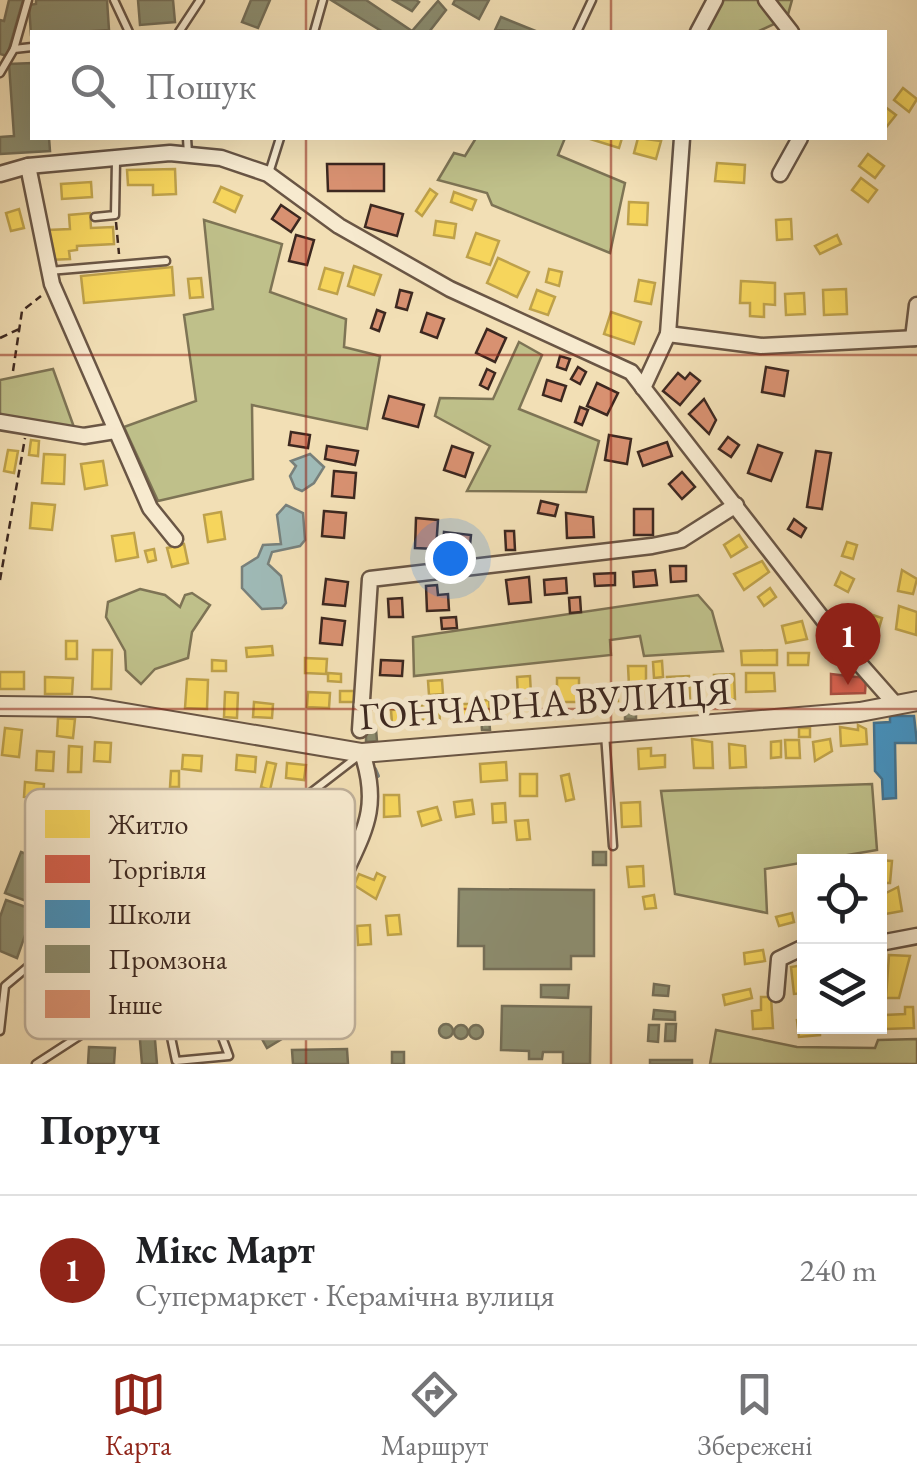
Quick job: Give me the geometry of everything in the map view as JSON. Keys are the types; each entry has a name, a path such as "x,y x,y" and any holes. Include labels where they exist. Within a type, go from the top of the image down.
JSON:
{"street":[{"path":"699,30 715,0"},
{"path":"766,0 788,30"},
{"path":"644,388 668,334 682,140"},
{"path":"780,174 799,140"},
{"path":"0,174 28,166 188,155 220,158 268,174 355,236 450,290 631,372 843,645 896,705"},
{"path":"28,166 50,278 150,508 175,539"},
{"path":"668,334 761,346 915,338 917,305"},
{"path":"0,422 84,436 116,431"},
{"path":"360,730 370,579 652,546 681,540 736,505"},
{"name":"ГОНЧАРНА ВУЛИЦЯ","path":"0,706 90,707 362,754 860,712 917,701"},
{"path":"355,850 367,822 374,788 362,754"},
{"path":"887,941 917,936"},
{"path":"776,994 779,960 797,951"}],"lane":[{"path":"0,73 14,49 28,0"},
{"path":"114,0 128,30"},
{"path":"180,30 200,0"},
{"path":"315,30 323,0"},
{"path":"578,30 592,0"},
{"path":"14,49 30,47"},
{"path":"187,140 188,155"},
{"path":"268,174 279,140"},
{"path":"95,217 115,216 116,160"},
{"path":"50,278 166,261"},
{"path":"605,733 613,846"},
{"path":"317,789 362,754"},
{"path":"0,1031 5,986 25,969"},
{"path":"36,1064 75,1039"},
{"path":"171,1039 176,1061 229,1056 223,1039"}],"path":[{"path":"115,216 121,265"},
{"path":"13,371 22,311 50,278"},
{"path":"0,338 21,328"},
{"path":"0,580 26,427"}],"green space":[{"path":"722,0 792,0 787,18 761,30 707,30"},
{"path":"475,140 564,140 558,155 625,183 610,253 492,205 487,193 438,180 454,153 465,156"},
{"path":"204,220 282,244 270,292 346,319 344,347 380,356 367,429 252,405 253,479 158,501 124,427 196,401 184,315 213,309"},
{"path":"519,342 542,355 519,409 599,441 586,492 467,491 490,446 435,416 440,398 493,399"},
{"path":"53,369 75,430 0,417 0,380"},
{"path":"140,589 165,595 180,607 185,595 192,593 210,605 192,632 188,658 155,669 141,684 126,670 125,651 106,617 108,602"},
{"path":"698,595 712,611 723,651 644,656 640,636 610,640 611,655 414,676 413,637"},
{"path":"872,784 877,850 797,854 797,864 765,869 767,913 675,894 661,791"},
{"path":"716,1030 797,1047 875,1048 878,1040 917,1039 917,1064 710,1064"}],"water":[{"path":"310,454 324,467 314,483 302,491 295,488 290,476 296,466 291,461"},
{"path":"286,505 303,513 305,540 300,546 272,552 268,564 281,576 286,603 282,608 262,609 242,588 242,567 258,557 263,545 281,544 277,515"}],"building: Житло":[{"path":"903,88 917,99 909,112 894,100"},
{"path":"887,108 896,115 887,126"},
{"path":"593,140 621,140 619,148"},
{"path":"637,140 661,141 656,159 634,153"},
{"path":"868,154 884,166 875,178 859,166"},
{"path":"717,163 745,165 744,183 715,181"},
{"path":"175,169 176,194 153,195 153,185 128,185 127,170"},
{"path":"861,178 877,190 868,202 852,190"},
{"path":"91,182 92,197 62,199 61,184"},
{"path":"221,187 242,196 235,212 214,202"},
{"path":"430,189 437,194 422,216 416,211"},
{"path":"454,192 476,200 472,210 451,202"},
{"path":"629,202 648,203 647,225 628,224"},
{"path":"19,209 24,228 11,231 6,213"},
{"path":"90,213 91,228 113,227 114,244 77,246 77,250 69,251 70,259 49,260 48,230 70,229 69,215"},
{"path":"791,219 792,239 777,240 776,220"},
{"path":"436,221 456,224 454,238 434,235"},
{"path":"476,233 499,241 490,265 467,257"},
{"path":"837,235 841,244 820,254 815,246"},
{"path":"498,258 529,272 517,297 487,283"},
{"path":"354,266 381,275 374,295 348,286"},
{"path":"172,267 174,295 84,303 81,276"},
{"path":"325,268 343,273 337,294 319,289"},
{"path":"549,269 562,272 559,286 546,282"},
{"path":"201,278 203,297 190,298 188,279"},
{"path":"639,280 655,283 651,304 635,301"},
{"path":"741,281 775,283 775,305 764,304 764,317 750,316 750,303 740,303"},
{"path":"846,289 847,314 824,315 823,290"},
{"path":"537,290 555,297 548,315 530,309"},
{"path":"804,293 805,314 786,315 785,294"},
{"path":"611,312 641,322 634,344 604,334"},
{"path":"31,440 39,441 38,456 29,455"},
{"path":"8,450 18,451 14,473 4,471"},
{"path":"44,454 65,455 64,484 42,483"},
{"path":"103,461 107,485 85,489 81,464"},
{"path":"32,503 55,505 52,530 30,528"},
{"path":"221,512 225,539 208,542 204,515"},
{"path":"134,533 138,557 116,561 112,536"},
{"path":"739,535 747,547 731,557 724,545"},
{"path":"847,542 857,545 853,559 842,556"},
{"path":"184,544 188,563 172,567 167,548"},
{"path":"154,549 156,560 148,562 145,551"},
{"path":"762,561 769,572 744,590 734,574"},
{"path":"902,570 917,579 913,594 898,591"},
{"path":"841,572 854,579 848,592 835,585"},
{"path":"770,588 776,597 764,606 758,597"},
{"path":"899,606 917,612 916,635 896,629"},
{"path":"858,610 882,618 876,638 858,631 861,623 854,621"},
{"path":"802,621 807,639 786,643 782,626"},
{"path":"66,641 77,641 77,659 66,659"},
{"path":"272,646 273,655 247,657 246,648"},
{"path":"93,650 112,650 111,689 92,689"},
{"path":"777,650 777,665 742,665 741,651"},
{"path":"788,653 809,653 808,665 788,665"},
{"path":"305,658 327,659 326,674 305,673"},
{"path":"212,660 226,661 226,671 212,671"},
{"path":"662,661 663,677 654,678 653,662"},
{"path":"628,666 646,666 646,685 629,686"},
{"path":"0,672 24,672 24,689 0,689"},
{"path":"328,673 341,674 341,682 328,681"},
{"path":"746,673 774,673 775,691 746,692"},
{"path":"734,674 735,699 716,700 714,675"},
{"path":"530,676 531,695 518,696 517,677"},
{"path":"689,676 690,699 668,700 667,677"},
{"path":"45,677 73,678 72,694 45,694"},
{"path":"557,678 579,678 579,702 557,702"},
{"path":"187,679 208,680 207,709 185,708"},
{"path":"442,680 443,694 429,695 428,681"},
{"path":"617,685 618,701 599,701 599,686"},
{"path":"340,691 354,691 354,702 340,702"},
{"path":"225,692 238,693 237,718 224,717"},
{"path":"308,692 330,693 329,708 307,707"},
{"path":"489,700 490,716 477,717 476,701"},
{"path":"254,702 273,704 272,718 253,717"},
{"path":"439,704 440,723 423,724 422,705"},
{"path":"459,704 474,704 474,721 458,721"},
{"path":"406,709 407,723 392,723 391,710"},
{"path":"58,718 75,719 73,738 57,736"},
{"path":"858,725 866,729 867,744 841,746 840,727 858,730"},
{"path":"5,728 22,730 19,757 2,755"},
{"path":"799,728 810,728 810,737 799,737"},
{"path":"692,739 712,742 713,768 694,768"},
{"path":"830,739 832,751 815,761 813,742"},
{"path":"785,740 799,740 800,758 786,758"},
{"path":"781,741 781,757 771,758 771,742"},
{"path":"95,742 111,743 110,762 94,761"},
{"path":"729,744 745,746 746,767 730,768"},
{"path":"69,746 82,747 81,772 68,772"},
{"path":"651,748 651,756 665,755 665,767 639,769 638,749"},
{"path":"37,751 54,752 53,771 36,770"},
{"path":"183,755 202,756 201,771 182,769"},
{"path":"237,755 256,757 255,772 236,770"},
{"path":"267,762 276,764 270,789 261,787"},
{"path":"506,762 507,780 481,782 480,764"},
{"path":"287,763 306,765 304,780 286,778"},
{"path":"171,771 179,771 179,787 170,787"},
{"path":"520,774 537,774 537,796 520,796"},
{"path":"569,774 574,799 566,801 561,776"},
{"path":"25,782 44,784 44,789 25,789 24,797"},
{"path":"384,795 399,795 400,816 384,817"},
{"path":"472,800 474,814 456,817 454,802"},
{"path":"640,802 641,826 622,827 621,803"},
{"path":"505,803 506,822 493,823 492,804"},
{"path":"437,807 441,820 422,826 418,812"},
{"path":"528,820 530,839 517,840 515,821"},
{"path":"887,861 892,861 887,883"},
{"path":"643,866 644,886 629,887 627,867"},
{"path":"377,873 385,877 376,899 355,886 359,874 374,880"},
{"path":"898,887 902,911 887,914 887,892"},
{"path":"654,895 656,908 645,909 643,897"},
{"path":"792,913 794,922 779,926 776,917"},
{"path":"399,915 401,934 388,935 386,916"},
{"path":"370,925 371,944 358,945 357,926"},
{"path":"763,950 765,961 745,964 744,953"},
{"path":"889,955 910,956 899,998 887,998"},
{"path":"797,966 797,994 794,994 791,967"},
{"path":"750,989 752,998 725,1005 723,995"},
{"path":"761,997 771,997 773,1028 753,1029 752,1011 761,1010"},
{"path":"905,1007 913,1007 914,1028 887,1029 887,1015 905,1014"}],"building: Торгівля":[{"path":"831,674 866,678 865,693 831,694"}],"building: Школи":[{"path":"890,716 914,716 917,743 895,743 896,798 883,799 882,779 875,771 874,723 890,722"}],"building: Промзона":[{"path":"9,0 23,0 7,56 0,54 0,20 4,21"},
{"path":"36,0 107,0 109,30 31,30 29,5 36,4"},
{"path":"138,0 173,0 175,22 140,25"},
{"path":"251,0 270,0 258,28 242,22"},
{"path":"331,0 366,0 411,30 380,30"},
{"path":"393,0 416,0 419,2 412,11"},
{"path":"455,0 489,0 479,19 453,4"},
{"path":"438,1 446,10 431,30 413,30"},
{"path":"501,17 533,30 495,30"},
{"path":"30,63 30,140 49,140 50,151 0,154 0,137 14,136 9,64"},
{"path":"625,699 636,699 636,719 625,719"},
{"path":"481,718 489,718 490,730 482,730"},
{"path":"376,729 377,741 366,742 366,730"},
{"path":"21,852 25,854 25,901 5,893"},
{"path":"593,852 606,852 606,865 593,865"},
{"path":"459,889 594,890 594,956 571,956 571,969 484,969 484,946 458,946"},
{"path":"6,900 25,907 25,935 17,958 0,951 0,917"},
{"path":"654,984 669,986 668,996 653,995"},
{"path":"541,985 569,985 568,998 541,997"},
{"path":"502,1006 591,1007 590,1064 563,1064 563,1052 543,1052 542,1059 529,1059 529,1051 501,1050"},
{"path":"654,1010 675,1012 675,1020 653,1019"},
{"path":"446,1024 453,1031 446,1038 439,1031"},
{"path":"666,1024 676,1024 675,1041 665,1041"},
{"path":"461,1025 468,1032 461,1039 454,1032"},
{"path":"476,1025 483,1032 476,1039 469,1032"},
{"path":"649,1025 659,1025 658,1042 648,1041"},
{"path":"140,1039 155,1039 157,1064 142,1064"},
{"path":"262,1039 282,1039 267,1048"},
{"path":"89,1047 115,1048 114,1064 88,1064"},
{"path":"347,1049 348,1064 293,1064 292,1050"},
{"path":"392,1052 404,1052 404,1064 392,1064"},
{"path":"650,1060 692,1060 692,1064 650,1064"}],"building: Інше":[{"path":"327,164 384,164 384,191 328,191"},
{"path":"281,205 300,218 291,232 272,219"},
{"path":"371,205 403,214 397,236 365,227"},
{"path":"296,235 314,240 307,265 289,261"},
{"path":"400,290 412,293 407,310 396,307"},
{"path":"377,310 385,313 379,331 371,328"},
{"path":"427,313 444,319 437,338 421,332"},
{"path":"487,329 506,338 495,362 476,353"},
{"path":"560,356 570,359 566,370 557,367"},
{"path":"578,367 586,372 580,384 571,379"},
{"path":"766,367 788,371 784,396 762,392"},
{"path":"487,369 495,373 488,389 480,385"},
{"path":"678,373 685,379 690,373 700,381 680,405 663,391"},
{"path":"547,380 566,386 561,401 543,395"},
{"path":"597,383 618,393 607,415 587,406"},
{"path":"389,396 424,405 418,427 383,418"},
{"path":"704,399 716,420 709,434 689,414"},
{"path":"580,407 588,410 582,425 575,422"},
{"path":"291,432 310,435 308,448 289,445"},
{"path":"609,435 631,439 627,464 605,460"},
{"path":"728,437 739,445 731,457 719,449"},
{"path":"667,442 672,456 643,466 638,452"},
{"path":"758,445 782,453 771,481 748,473"},
{"path":"327,446 358,451 355,465 325,459"},
{"path":"452,446 473,453 465,477 444,470"},
{"path":"816,451 831,453 822,509 807,507"},
{"path":"334,471 356,473 354,498 332,496"},
{"path":"682,472 695,487 682,499 669,484"},
{"path":"541,501 558,505 555,516 538,513"},
{"path":"634,509 653,509 653,535 634,535"},
{"path":"324,511 346,513 344,538 322,536"},
{"path":"566,513 593,517 594,537 567,538"},
{"path":"416,518 438,520 436,549 415,548"},
{"path":"794,519 806,528 801,537 788,529"},
{"path":"505,531 514,531 515,550 506,550"},
{"path":"444,532 471,535 470,545 443,543"},
{"path":"670,566 686,566 686,581 671,582"},
{"path":"655,570 657,585 634,587 633,572"},
{"path":"615,573 615,585 595,586 594,574"},
{"path":"529,577 531,602 509,604 506,580"},
{"path":"566,578 567,593 545,595 544,580"},
{"path":"326,579 348,582 345,606 323,604"},
{"path":"437,585 438,595 448,594 449,610 427,611 426,586"},
{"path":"580,597 581,612 570,613 569,598"},
{"path":"402,598 403,617 389,617 388,599"},
{"path":"456,617 457,628 442,629 441,618"},
{"path":"322,618 345,621 342,645 320,643"},
{"path":"381,660 403,661 402,676 380,675"}],"waterway":[{"path":"375,769 378,776"}],"place":[{"name":"Мікс Март","path":"848,685"}]}
